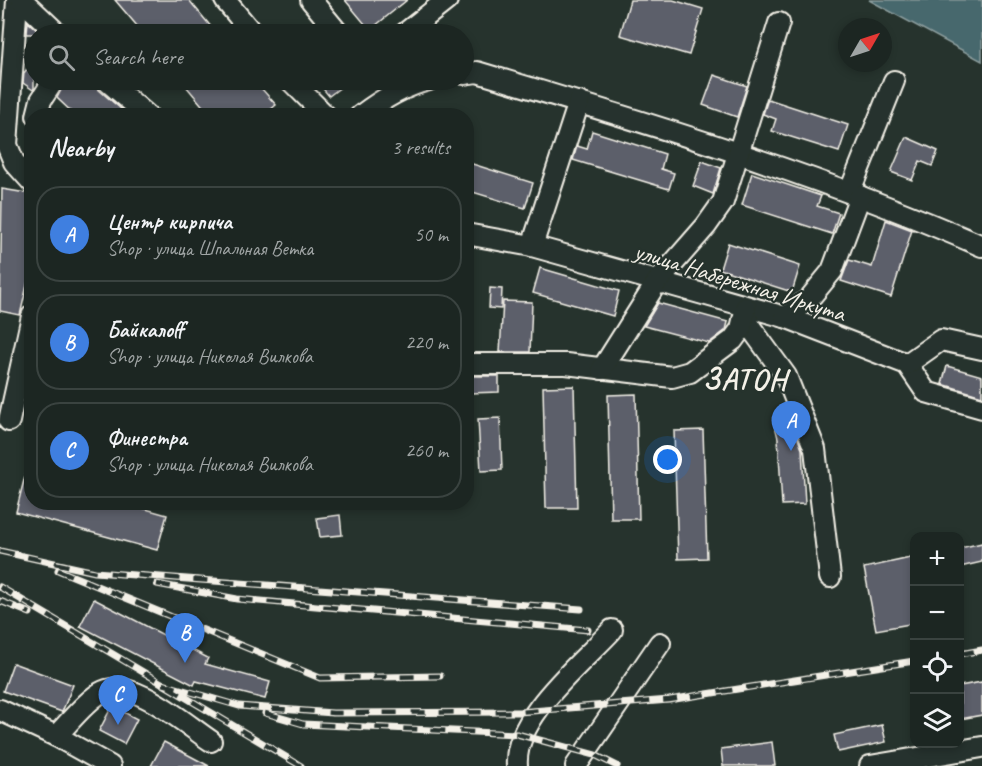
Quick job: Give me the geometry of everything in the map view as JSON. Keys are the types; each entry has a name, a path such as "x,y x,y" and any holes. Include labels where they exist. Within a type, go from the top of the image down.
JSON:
{"street":[{"path":"17,0 7,145 14,162 24,173"},
{"path":"22,0 47,24"},
{"path":"225,0 245,24"},
{"path":"311,0 331,24"},
{"path":"417,24 447,0"},
{"path":"602,369 657,282 706,226 723,202 741,152 779,23"},
{"path":"474,72 741,152 855,193 982,246"},
{"path":"785,317 809,299 831,271 894,81"},
{"path":"40,108 41,100 48,90"},
{"path":"118,90 139,108"},
{"path":"300,90 318,108"},
{"path":"370,108 383,98 400,90"},
{"path":"532,246 579,102"},
{"name":"улица Набережная Иркута","path":"474,235 532,246 657,282 745,311 785,317 907,364"},
{"path":"474,364 566,364 672,377 690,372 733,340 741,329 745,311"},
{"path":"745,311 751,328 786,376 815,449 830,577"},
{"path":"982,349 941,340 907,364 926,392 982,408"},
{"path":"9,422 24,353"},
{"path":"518,766 517,757 523,736 538,711 573,668 612,630"},
{"path":"576,766 660,643"},
{"path":"56,735 99,693 114,687 136,692 211,741"},
{"path":"0,710 56,735 110,766"},
{"path":"870,766 982,747"}],"water":[{"path":"869,0 982,0 982,61"}],"building":[{"path":"115,0 189,0 209,24 135,24"},
{"path":"345,0 407,0 377,24 365,24"},
{"path":"630,0 673,0 703,9 689,55 620,35"},
{"path":"714,75 747,86 737,117 703,105"},
{"path":"61,90 99,90 120,108 68,108 57,98"},
{"path":"189,90 263,90 276,105 272,108 204,108"},
{"path":"324,90 337,90 329,96"},
{"path":"768,99 848,125 839,152 772,131 776,119 763,114"},
{"path":"592,131 665,154 661,169 674,173 669,189 573,160 577,146 587,149"},
{"path":"906,137 938,151 932,166 920,161 912,180 891,172"},
{"path":"702,161 721,168 713,194 693,186"},
{"path":"474,165 533,183 525,208 474,192"},
{"path":"752,173 821,196 817,206 839,213 832,234 742,205"},
{"path":"2,189 24,193 24,298 20,315 0,311"},
{"path":"886,220 912,230 891,297 841,281 849,260 872,267"},
{"path":"728,243 800,266 792,292 720,269"},
{"path":"540,268 619,291 613,316 533,293"},
{"path":"490,288 502,289 501,309 489,308"},
{"path":"503,301 532,302 530,352 500,352"},
{"path":"658,303 728,322 726,330 709,343 644,326"},
{"path":"947,366 982,376 982,396 942,384"},
{"path":"474,376 499,376 499,392 474,393"},
{"path":"574,386 577,508 546,508 543,387"},
{"path":"636,394 639,519 611,519 608,395"},
{"path":"789,416 802,449 805,504 782,505 778,438 773,418"},
{"path":"500,418 502,470 481,471 478,419"},
{"path":"703,430 707,558 678,559 674,431"},
{"path":"24,480 24,510 149,510 167,515 157,550 16,512"},
{"path":"340,515 342,535 320,537 317,518"},
{"path":"982,543 982,562 964,566 964,547"},
{"path":"910,558 910,624 876,630 864,568"},
{"path":"94,599 208,658 205,664 270,682 265,699 196,681 194,685 80,626"},
{"path":"13,663 73,685 62,712 3,691"},
{"path":"982,682 982,715 964,718 964,685"},
{"path":"112,706 137,719 124,744 99,731"},
{"path":"882,725 886,742 838,752 834,735"},
{"path":"164,742 209,766 151,766"},
{"path":"772,742 775,766 723,766 721,749"}],"railway":[{"path":"0,551 95,572 581,609"},
{"path":"58,570 320,678 440,676"},
{"path":"157,584 237,599 588,630"},
{"path":"0,587 301,766"},
{"path":"0,601 30,613"},
{"path":"964,653 982,650"},
{"path":"163,684 239,706 333,713 519,712 669,700 910,662"},
{"path":"265,713 303,724 517,734 595,755 617,766"}],"place":[{"name":"Центр кирпича","path":"791,451"},
{"name":"Байкалoff","path":"185,663"},
{"name":"Финестра","path":"118,725"}],"district":[{"name":"ЗАТОН","path":"745,379"}]}
